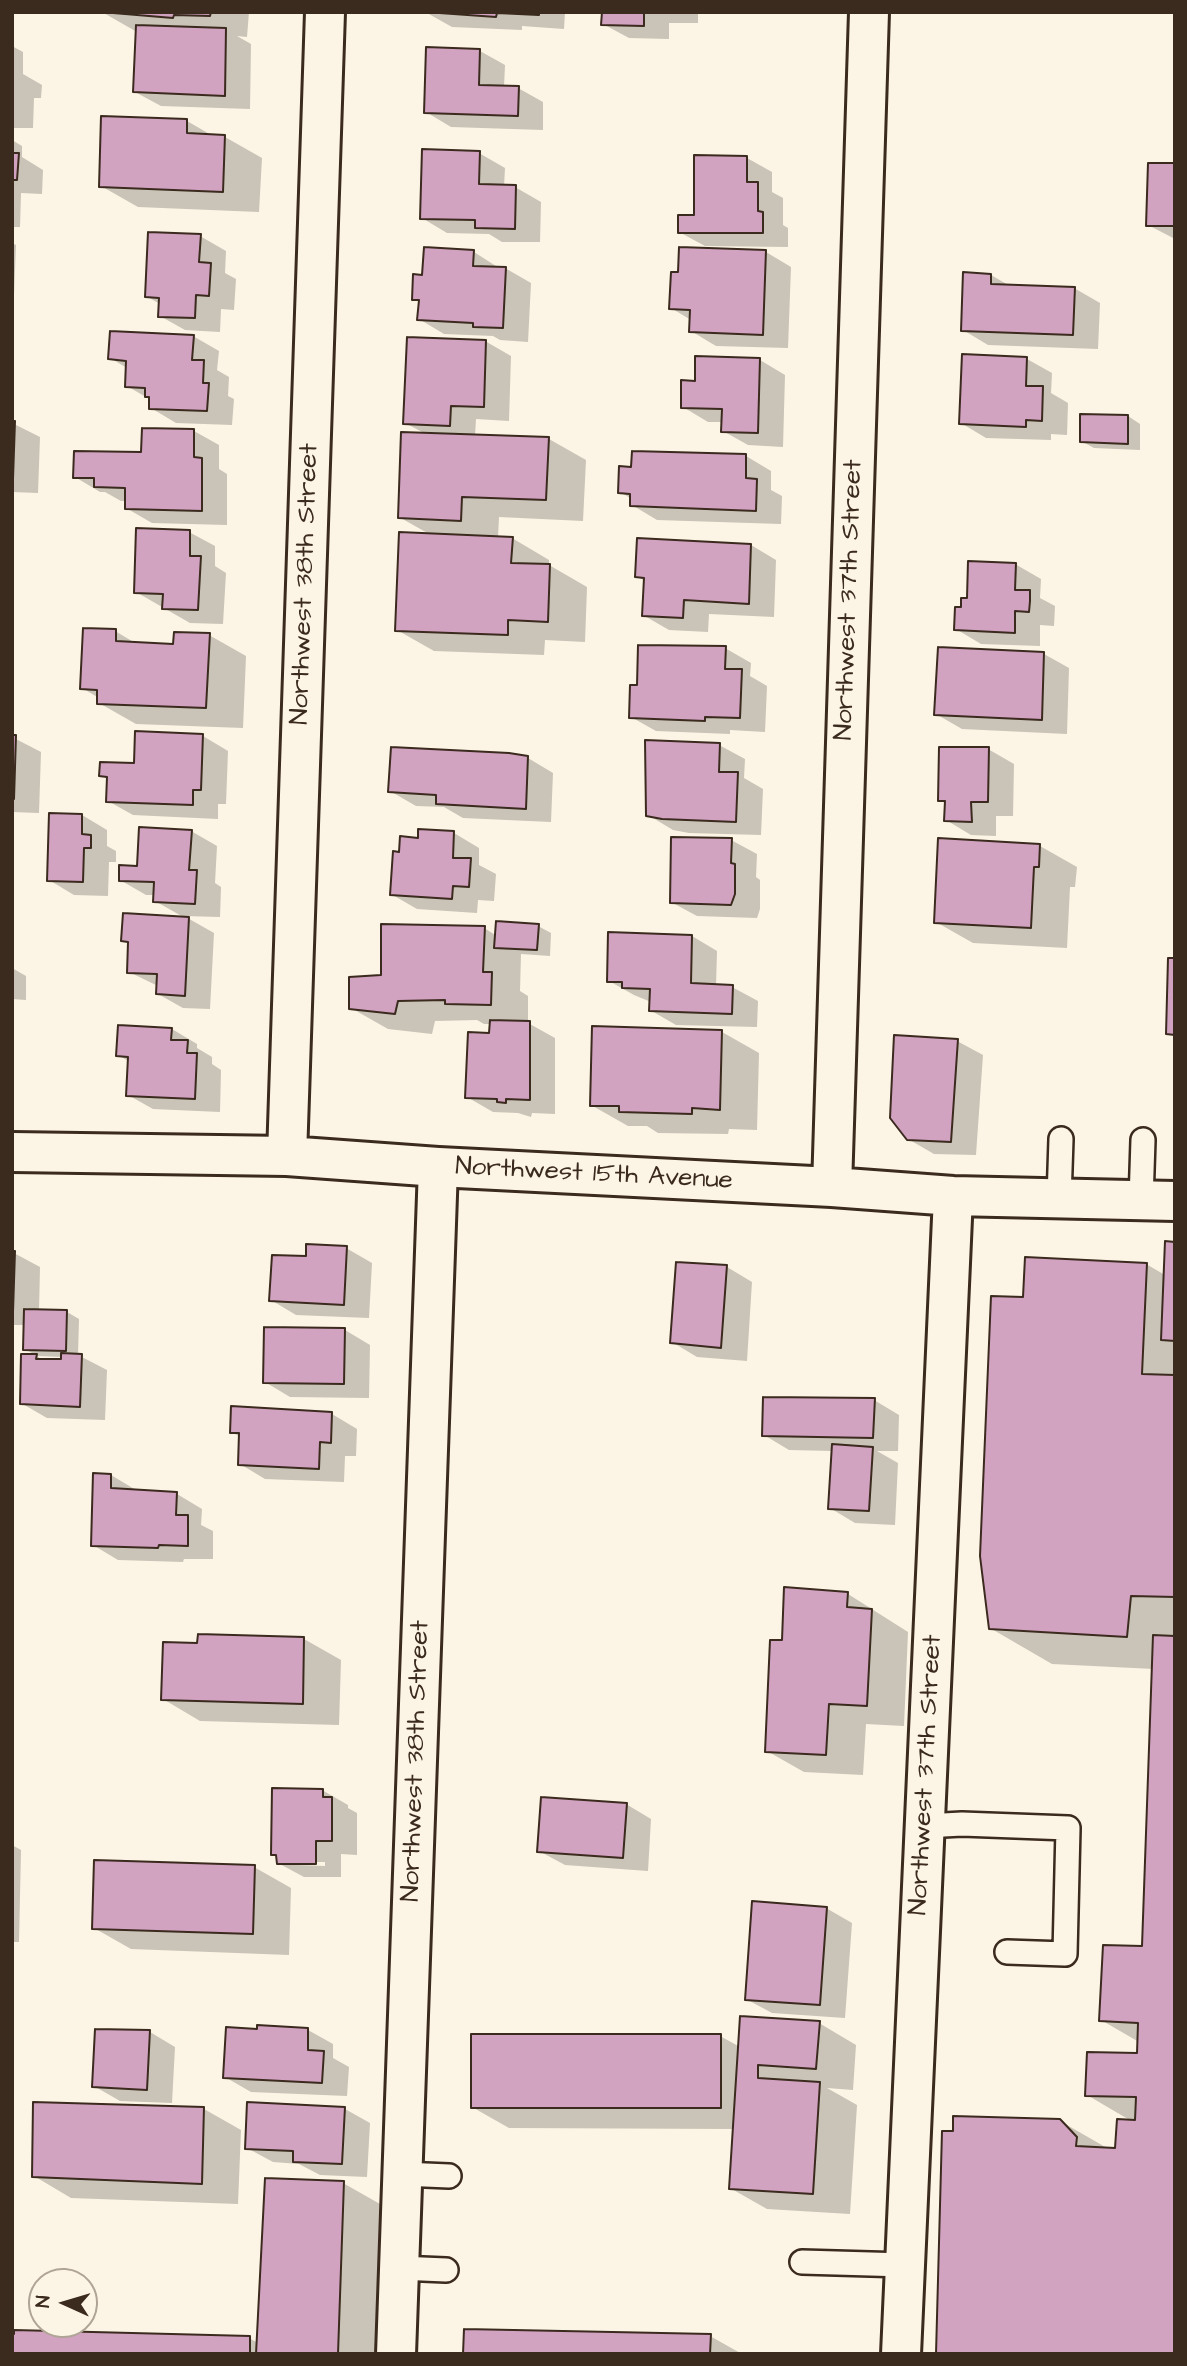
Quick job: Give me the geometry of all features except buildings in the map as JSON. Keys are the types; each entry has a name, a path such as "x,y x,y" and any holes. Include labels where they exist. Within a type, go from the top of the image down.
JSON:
{"street":[{"name":"Northwest 38th Street","path":"287,1156 326,12"},
{"name":"Northwest 37th Street","path":"832,1187 869,12"},
{"name":"Northwest 15th Avenue","path":"12,1152 287,1156 953,1196 1158,1201"},
{"name":"Northwest 38th Street","path":"396,2354 438,1167"},
{"name":"Northwest 37th Street","path":"901,2354 953,1196"}],"lane":[{"path":"1059,1199 1061,1139"},
{"path":"1143,1140 1158,1201"},
{"path":"925,1826 962,1824 1068,1828 1065,1954 1007,1952"},
{"path":"402,2174 449,2176"},
{"path":"802,2262 905,2265"},
{"path":"399,2268 446,2270"}]}
